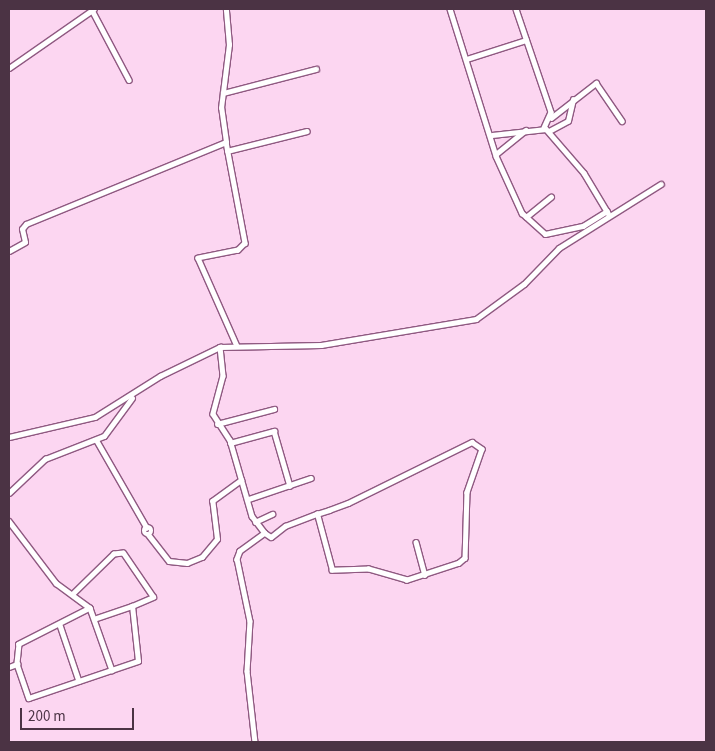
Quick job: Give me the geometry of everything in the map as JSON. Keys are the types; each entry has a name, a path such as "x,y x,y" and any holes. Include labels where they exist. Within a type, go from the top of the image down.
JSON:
{"street":[{"path":"9,68 93,9 129,80"},
{"path":"226,9 229,44 223,92 226,142 244,245 198,258 237,346"},
{"path":"450,9 492,135 496,154 526,217 547,234 583,226 609,214"},
{"path":"516,9 551,118"},
{"path":"467,59 526,40"},
{"path":"223,92 316,69"},
{"path":"546,129 551,118 596,83 622,121"},
{"path":"492,135 530,128 546,129 568,121 573,100"},
{"path":"496,154 530,128"},
{"path":"546,129 584,173 609,214"},
{"path":"227,151 307,131"},
{"path":"9,251 25,242 22,229 26,224 226,142"},
{"path":"9,437 89,419 134,394 160,376 220,347 321,345 476,319 524,284 559,248 609,214 661,184"},
{"path":"526,217 551,196"},
{"path":"220,347 223,372 214,402 217,424 230,443 255,522 271,537 285,526 317,514 476,442 482,449 466,501 465,558 403,580 370,569 332,570 317,514"},
{"path":"9,494 45,459 96,441 134,394"},
{"path":"217,424 274,409"},
{"path":"230,443 274,431 290,486"},
{"path":"96,441 147,528 148,534 169,561 187,563 202,558 217,539 212,501 241,480"},
{"path":"249,499 311,478"},
{"path":"255,522 272,514"},
{"path":"9,522 56,583 74,593 90,608 112,670"},
{"path":"255,742 247,671 250,621 237,559 240,550 265,533"},
{"path":"416,542 424,574"},
{"path":"74,593 120,552 153,595 132,606 94,619"},
{"path":"90,608 60,625 20,643 17,664 29,698 112,670 134,665 140,656 132,606"},
{"path":"60,625 80,681"},
{"path":"9,667 17,664"}]}
